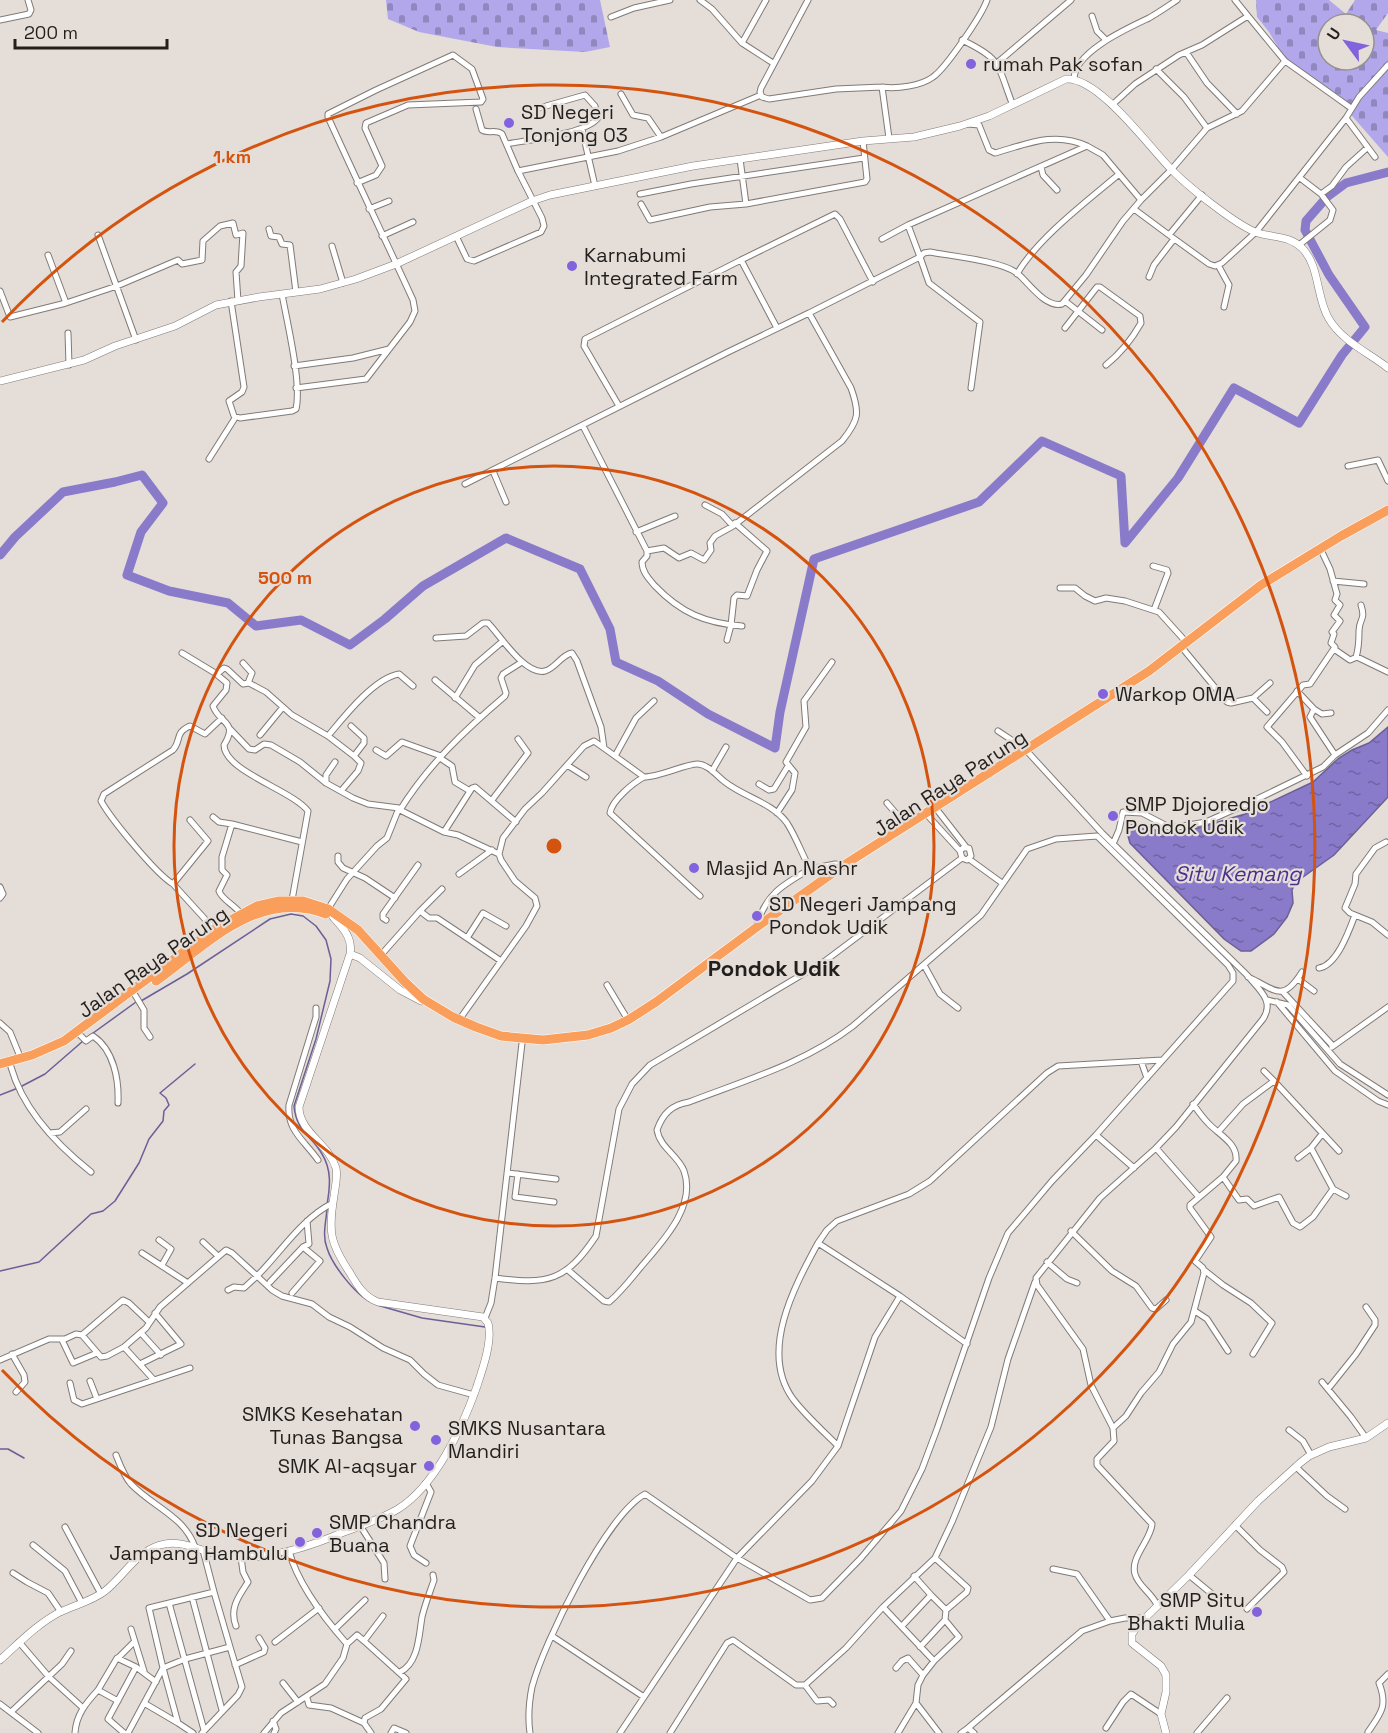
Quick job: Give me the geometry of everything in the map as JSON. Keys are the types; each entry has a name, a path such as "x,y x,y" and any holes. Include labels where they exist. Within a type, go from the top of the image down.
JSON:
{"highway":[{"name":"Jalan Raya Parung","path":"1186,646 1235,603 1261,585 1388,510"},
{"name":"Jalan Raya Parung","path":"0,1070 51,1054 83,1038 137,999 214,929 269,902 292,900 303,901 331,913 358,930 423,999 459,1020 501,1036 543,1040 588,1035 628,1020 844,865 1027,751 1113,701 1239,605 1322,552 1388,516"},
{"name":"Jalan Raya Parung","path":"0,1064 21,1059 64,1041 172,965 224,931 261,911 297,906 331,913 354,932 401,984 421,1001 451,1021 473,1031 499,1040 522,1043 564,1043 613,1032 658,1006 758,928 1027,751"}],"street":[{"path":"0,20 29,14 31,10 28,0"},
{"path":"611,17 634,8 670,0"},
{"path":"700,0 712,9 742,42 773,63"},
{"path":"742,42 765,0"},
{"path":"808,0 761,88 761,95 764,99 836,89 914,85 931,79 962,40 987,0"},
{"path":"997,63 1071,0"},
{"path":"1074,79 1076,69 1106,40 1168,2 1177,0"},
{"path":"1235,0 1285,61 1351,108"},
{"path":"1092,16 1097,32 1106,40"},
{"path":"1112,105 1156,69 1202,45 1248,16"},
{"path":"962,40 984,51 997,63 1012,103"},
{"path":"1186,52 1207,83 1237,114"},
{"path":"296,388 366,379 413,317 415,311 396,264 369,209 357,183 328,117 329,113 453,55 472,69 483,99 480,102 408,105 366,123 365,129 382,162 382,168 376,175 357,183"},
{"path":"465,484 873,282 924,253 930,252 1004,267 1017,274 1050,302 1058,305 1065,302 1141,200 1171,170 1207,128 1237,114 1268,83 1285,61"},
{"path":"1134,208 1209,264 1218,265 1256,232 1346,118 1351,108 1388,65"},
{"path":"1156,69 1184,97 1207,128"},
{"path":"0,381 69,365 175,326 216,305 320,289 343,283 396,264 532,201 693,166 863,141 914,137 968,124 989,116 1066,79 1074,79 1112,105 1171,170 1239,223 1256,232 1302,243 1308,254 1322,305 1329,319 1346,339 1388,368"},
{"path":"882,87 889,138"},
{"path":"621,93 633,115 648,118 661,137"},
{"path":"507,144 582,129 598,118 595,106 585,95 532,110"},
{"path":"518,171 618,151 661,137 761,95"},
{"path":"456,236 470,261 488,256 537,234 544,226 507,144 500,132 482,130 476,109"},
{"path":"1346,118 1375,157"},
{"path":"968,124 979,125 989,150 996,153 1024,143 1042,140 1072,140 1087,146 1103,155 1141,200"},
{"path":"582,129 595,186"},
{"path":"642,204 650,220 710,207 746,204 863,183 867,179 863,141"},
{"path":"882,239 908,225 1087,146"},
{"path":"1321,195 1367,148"},
{"path":"640,194 864,158"},
{"path":"740,159 746,204"},
{"path":"1041,167 1043,175 1057,190"},
{"path":"1017,274 1043,241 1118,175"},
{"path":"1300,178 1321,195 1333,210 1332,215 1302,243"},
{"path":"1169,234 1202,195"},
{"path":"369,209 389,201"},
{"path":"619,406 585,346 585,339 835,214 840,219 873,282"},
{"path":"382,236 413,222"},
{"path":"0,291 9,317 66,303 117,286 178,260 182,264 202,260 203,241 220,226 232,224 236,235 243,233 241,266 236,272 235,301 244,387 242,392 229,401 236,418"},
{"path":"908,225 929,283 980,322 970,388"},
{"path":"269,229 272,236 279,237 282,244 290,245 296,292"},
{"path":"98,235 136,340"},
{"path":"1149,277 1154,265 1174,239"},
{"path":"332,246 343,283"},
{"path":"48,255 66,303"},
{"path":"741,260 777,328"},
{"path":"1218,265 1229,285 1224,306"},
{"path":"1065,328 1097,287 1142,318 1128,344 1106,365"},
{"path":"209,459 236,418 294,410 297,406 294,366 282,294"},
{"path":"1065,302 1102,330"},
{"path":"647,551 663,548 679,558 691,553 704,560 711,550 711,540 832,450 850,431 858,413 851,388 810,313"},
{"path":"68,333 69,365"},
{"path":"294,366 353,358 389,349"},
{"path":"582,426 647,551 647,556 642,562 643,571 672,603 690,614 717,623 742,626"},
{"path":"1348,466 1378,460 1388,481"},
{"path":"493,471 506,502"},
{"path":"705,505 722,514 767,551 747,596 737,595 734,598 727,640"},
{"path":"636,532 675,516"},
{"path":"1322,552 1337,594 1334,600 1340,605 1334,615 1340,620 1332,632 1335,633 1330,643 1335,647 1334,649 1350,660 1356,657"},
{"path":"1154,566 1167,570 1168,573 1155,610"},
{"path":"1333,581 1365,584"},
{"path":"1060,588 1075,588 1095,601 1106,598 1155,610 1162,615 1228,703 1253,698 1270,683"},
{"path":"1356,657 1360,640 1359,629 1364,617 1361,605"},
{"path":"436,638 466,636 487,623 522,662 543,671 566,654 572,653 601,727 604,748"},
{"path":"456,698 475,665 503,641"},
{"path":"1306,776 1282,742 1267,727 1303,685 1310,684 1334,649"},
{"path":"182,653 217,675 227,685 226,690 213,706 230,729 249,748 255,750 264,744 271,745 300,762 326,783 353,798 368,804 400,809 444,832 492,850 499,854 515,881 536,897 537,903 526,926 459,1020"},
{"path":"1356,657 1388,672"},
{"path":"485,1318 378,1302 368,1298 358,1287 334,1247 331,1232 336,1167 325,1149 303,1124 299,1116 299,1107 350,954 351,942 331,913 353,872 387,838 394,819 410,795 458,737 506,693 501,678 503,674 522,662"},
{"path":"777,813 792,790 795,773 788,766 787,759 806,727 805,699 832,662"},
{"path":"243,663 252,674 248,683"},
{"path":"217,675 225,668 243,684 248,683 266,692 291,715 328,736 354,756 361,766 341,790"},
{"path":"328,736 362,697 391,676 399,674 413,686"},
{"path":"435,681 480,717"},
{"path":"1297,691 1314,709 1322,714 1330,713"},
{"path":"1253,698 1267,712"},
{"path":"615,756 636,718 654,701"},
{"path":"260,735 283,707"},
{"path":"1314,709 1310,717 1335,755"},
{"path":"1113,843 1123,812 1142,813 1171,828 1206,822 1306,776 1323,767 1335,755 1368,733 1388,710"},
{"name":"Jalan Raya Parung","path":"214,929 150,862 104,807 101,798 172,750 176,746 178,734 184,729 190,726 205,734 222,718"},
{"path":"351,726 364,740 362,748 354,756"},
{"path":"230,729 230,736 224,748 230,759 300,802 307,809 292,900"},
{"path":"670,1733 730,1641 733,1640 796,1685 805,1685 846,1648 883,1607 935,1558 991,1427 1008,1359 1039,1272 1100,1198 1176,1127 1263,1019 1269,1006 1267,1000 1248,976 1113,843 1027,751 998,731"},
{"path":"492,800 528,753 518,739"},
{"path":"499,854 503,838 509,828 589,742 594,741 644,777"},
{"path":"376,750 386,756 402,742 440,757 452,766 455,782 470,791"},
{"path":"712,771 726,747"},
{"path":"326,783 326,775 335,762"},
{"path":"700,896 610,813 610,809 619,799 644,777 656,776 698,764 712,771 733,788 777,813 789,826 810,869"},
{"path":"567,765 586,777"},
{"path":"759,784 769,790 774,789 788,766"},
{"path":"444,832 470,791 475,787 516,822"},
{"path":"887,803 907,827"},
{"path":"938,811 966,848 969,848 972,854 969,859"},
{"path":"929,817 961,855 1002,884"},
{"path":"213,818 219,822 302,842"},
{"path":"173,884 208,841 190,820"},
{"path":"232,824 222,856 222,870 227,875 219,891 221,896 235,906 241,914"},
{"path":"530,1733 528,1721 532,1687 552,1636 605,1536 636,1499 645,1494 737,1558 803,1598 810,1600 822,1598 861,1558 901,1511 926,1459 988,1278 1008,1233 1052,1181 1233,981 1233,973 1228,965 1097,836 1056,839 1034,845 1021,854 981,915 854,1026 822,1048 792,1063 676,1105 667,1111 657,1130 658,1139 679,1162 685,1173 686,1186 681,1209 676,1221 645,1262 609,1302 604,1301 568,1270"},
{"path":"1386,842 1375,848 1356,874 1355,884 1345,908 1372,922 1388,935"},
{"path":"495,1278 530,1282 546,1279 568,1270 586,1250 596,1236 619,1109 632,1084 650,1065 825,961 961,855 966,848"},
{"path":"459,874 492,850"},
{"path":"338,856 340,865 395,898"},
{"path":"758,928 763,907 792,879 810,869 835,864 844,865"},
{"path":"386,920 383,914 418,865"},
{"path":"0,887 3,894 0,898"},
{"path":"381,955 442,889"},
{"path":"420,911 429,918 437,918 501,961"},
{"path":"467,938 483,913 506,926"},
{"path":"1319,968 1326,967 1335,958 1355,915"},
{"path":"350,954 360,958 400,990 421,1001"},
{"path":"924,965 940,994 958,1008"},
{"path":"1248,976 1275,992 1282,992 1289,990 1302,972"},
{"path":"1298,979 1314,991"},
{"path":"607,985 628,1020"},
{"path":"1282,992 1331,1048 1340,1064 1388,1095"},
{"path":"137,999 144,1013 144,1028 150,1037"},
{"path":"1267,1000 1288,1005 1331,1048"},
{"path":"1277,1002 1335,1071 1388,1106"},
{"path":"1331,1048 1388,1007"},
{"path":"316,1008 316,1017 289,1105 288,1118 294,1131 318,1160"},
{"path":"0,1023 10,1032 21,1059"},
{"path":"311,1034 321,1036"},
{"path":"83,1038 93,1036 107,1048 117,1078 118,1103"},
{"path":"0,1660 19,1642 61,1612 101,1594 139,1556 161,1544 183,1543 217,1554 241,1557 289,1551 361,1527 400,1508 426,1483 439,1465 462,1423 474,1395 486,1355 490,1328 485,1318 495,1278 522,1043"},
{"path":"838,1446 794,1399 785,1386 778,1359 778,1345 783,1324 800,1280 827,1230 848,1215 909,1194 930,1181 1047,1073 1058,1066 1162,1060"},
{"path":"1141,1061 1147,1078"},
{"path":"11,1067 19,1088 50,1133 70,1156 92,1172"},
{"path":"1264,1071 1339,1151"},
{"path":"1219,1131 1244,1104 1274,1081"},
{"path":"1193,1104 1206,1121 1219,1131 1234,1148 1237,1156 1233,1167 1192,1202 1190,1208 1211,1237 1195,1261 1223,1285 1251,1303 1272,1323 1253,1353"},
{"path":"50,1133 60,1132 86,1109"},
{"path":"1298,1158 1311,1148 1322,1134"},
{"path":"1096,1135 1134,1168"},
{"path":"1156,1148 1198,1196"},
{"path":"1311,1148 1333,1189 1346,1196"},
{"path":"508,1173 556,1179"},
{"path":"518,1174 515,1197 554,1202"},
{"path":"1223,1177 1239,1200 1247,1199 1254,1206 1279,1197 1293,1223 1298,1227 1313,1217 1333,1189"},
{"path":"228,1290 234,1287 244,1288 307,1221 322,1208 333,1203"},
{"path":"270,1282 303,1247 309,1244 307,1221"},
{"path":"1071,1231 1112,1272 1136,1286 1152,1308 1156,1309 1166,1300"},
{"path":"159,1240 171,1249 162,1265"},
{"path":"203,1242 218,1256"},
{"path":"818,1243 900,1296 967,1344"},
{"path":"291,1293 320,1261 303,1247"},
{"path":"0,1360 48,1339 62,1340 76,1334 82,1335 101,1357 108,1356 141,1333 155,1313 222,1252 229,1251 272,1290 282,1296 312,1304 329,1317 383,1348 410,1360 438,1385 474,1395"},
{"path":"142,1253 188,1283"},
{"path":"1047,1262 1067,1280 1077,1283"},
{"path":"1113,1428 1126,1416 1144,1389 1159,1372 1173,1344 1191,1322 1196,1311 1204,1270"},
{"path":"1035,1282 1083,1349 1094,1393 1113,1428 1114,1441 1099,1456 1097,1465 1152,1524 1151,1533 1135,1562 1134,1569 1138,1581 1157,1605"},
{"path":"620,1733 737,1558 812,1482 838,1446 875,1337 900,1296"},
{"path":"82,1335 123,1300 149,1322"},
{"path":"1328,1389 1356,1354 1375,1325 1375,1320 1366,1306"},
{"path":"1196,1311 1208,1319 1228,1351"},
{"path":"140,1364 181,1344 155,1313"},
{"path":"141,1333 160,1355"},
{"path":"62,1340 73,1363 97,1353"},
{"path":"124,1347 154,1380"},
{"path":"12,1353 24,1375 25,1382 16,1392"},
{"path":"70,1383 76,1402 82,1404 190,1368"},
{"path":"90,1381 97,1399"},
{"path":"1322,1382 1365,1438"},
{"path":"1166,1733 1161,1714 1166,1692 1166,1675 1161,1666 1135,1646 1131,1639 1132,1634 1235,1524 1296,1467 1311,1455 1329,1447 1365,1438 1388,1423"},
{"path":"1289,1430 1302,1441 1311,1455"},
{"path":"116,1455 130,1483 175,1518 188,1532 199,1548 214,1592 242,1687 238,1695 203,1731"},
{"path":"1296,1467 1327,1496 1345,1509"},
{"path":"426,1483 431,1492 410,1546 412,1552 426,1563"},
{"path":"1235,1524 1260,1550 1282,1567 1284,1572 1247,1609"},
{"path":"65,1527 101,1594"},
{"path":"361,1527 384,1563 385,1579"},
{"path":"33,1545 65,1571 82,1603"},
{"path":"289,1551 293,1567 318,1608 347,1644"},
{"path":"236,1626 233,1611 239,1594 248,1582 243,1572 241,1557"},
{"path":"920,1647 945,1620 946,1610 967,1592 968,1588 935,1558"},
{"path":"1053,1569 1077,1574 1110,1621"},
{"path":"13,1573 48,1593 61,1612"},
{"path":"400,1672 408,1667 416,1649 422,1616 434,1580 433,1575"},
{"path":"1189,1575 1212,1594"},
{"path":"914,1576 946,1610"},
{"path":"178,1723 149,1609 214,1592"},
{"path":"902,1626 931,1595"},
{"path":"192,1597 222,1710"},
{"path":"335,1629 365,1600"},
{"path":"170,1603 203,1731"},
{"path":"883,1607 934,1661"},
{"path":"275,1642 318,1608"},
{"path":"364,1641 383,1616"},
{"path":"961,1733 1082,1631 1110,1621 1145,1618"},
{"path":"898,1733 916,1703 918,1685 923,1675 959,1637 945,1620"},
{"path":"131,1629 144,1673"},
{"path":"264,1733 281,1713 325,1684 343,1658 347,1644 357,1635 405,1676 405,1681 379,1711 365,1718 364,1723"},
{"path":"552,1636 644,1697"},
{"path":"235,1665 264,1652 265,1647 259,1638"},
{"path":"19,1642 49,1677 83,1708"},
{"path":"75,1733 83,1708 98,1690 115,1659 134,1642"},
{"path":"136,1667 108,1719 126,1733 163,1668 185,1659 230,1647"},
{"path":"11,1712 62,1664 71,1651"},
{"path":"119,1657 156,1682"},
{"path":"896,1668 908,1658 923,1675"},
{"path":"1367,1733 1386,1701 1386,1695 1379,1683 1388,1674"},
{"path":"283,1683 298,1702"},
{"path":"805,1685 817,1701 829,1700 833,1704"},
{"path":"98,1690 118,1701"},
{"path":"1106,1728 1131,1694 1161,1714"},
{"path":"307,1698 309,1705 331,1708 364,1723 371,1733"},
{"path":"1197,1733 1227,1698"},
{"path":"144,1703 193,1733"},
{"path":"916,1703 939,1733"},
{"path":"0,1704 38,1733"},
{"path":"273,1721 276,1729 274,1733"},
{"path":"903,1727 908,1733"},
{"path":"391,1733 394,1728 406,1733"},
{"path":"968,1728 974,1733"},
{"path":"1367,1733 1372,1733"}],"green space":[{"path":"386,0 600,0 610,47 585,52 497,47 419,32 388,19"},
{"path":"1256,0 1329,0 1344,12 1316,12 1316,72 1376,72 1376,30 1388,33 1388,157 1346,109 1284,57 1257,17"},
{"path":"1355,0 1388,0 1388,13 1376,30 1376,12 1347,12"}],"water":[{"name":"Situ Kemang","path":"1388,727 1388,797 1334,855 1296,882 1292,890 1293,903 1287,917 1274,934 1251,951 1241,951 1224,939 1130,843 1126,829 1129,824 1181,833 1245,814 1313,782 1339,758 1369,743"}],"waterway":[{"path":"0,555 15,537 63,492 142,475 163,503 141,532 127,575 169,591 228,603 256,626 301,620 350,645 423,586 506,538 580,569 610,629 616,662 658,681 708,714 775,748 780,712 814,559 979,502 1042,441 1121,476 1125,543 1178,478 1234,388 1299,423 1342,355 1365,327 1329,275 1305,230 1306,221 1327,197 1346,183 1388,172"},
{"path":"141,1001 187,974 270,919 291,914 303,916 316,926 326,940 331,959 330,981 316,1039 294,1106 301,1127 325,1160 329,1172 327,1205"},
{"path":"89,1036 136,1002"},
{"path":"22,1086 45,1074 83,1041"},
{"path":"0,1271 39,1262 91,1214 103,1211 115,1201 139,1163 149,1139 163,1121 164,1111 169,1105 160,1093 195,1064"},
{"path":"0,1095 18,1088"},
{"path":"327,1209 325,1239 330,1255 353,1287 373,1303"},
{"path":"377,1305 422,1318 485,1327"},
{"path":"0,1449 8,1449 24,1458"}],"place":[{"name":"rumah Pak sofan","path":"971,64"},
{"name":"SD Negeri Tonjong 03","path":"509,123"},
{"name":"Karnabumi Integrated Farm","path":"572,266"},
{"name":"Warkop OMA","path":"1103,694"},
{"name":"SMP Djojoredjo Pondok Udik","path":"1113,816"},
{"name":"Masjid An Nashr","path":"694,868"},
{"name":"SD Negeri Jampang Pondok Udik","path":"757,916"},
{"name":"SMKS Kesehatan Tunas Bangsa","path":"415,1426"},
{"name":"SMKS Nusantara Mandiri","path":"436,1440"},
{"name":"SMK Al-aqsyar","path":"429,1466"},
{"name":"SMP Chandra Buana","path":"317,1533"},
{"name":"SD Negeri Jampang Hambulu","path":"300,1542"},
{"name":"SMP Situ Bhakti Mulia","path":"1257,1612"}],"district":[{"name":"Pondok Udik","path":"774,968"}]}
